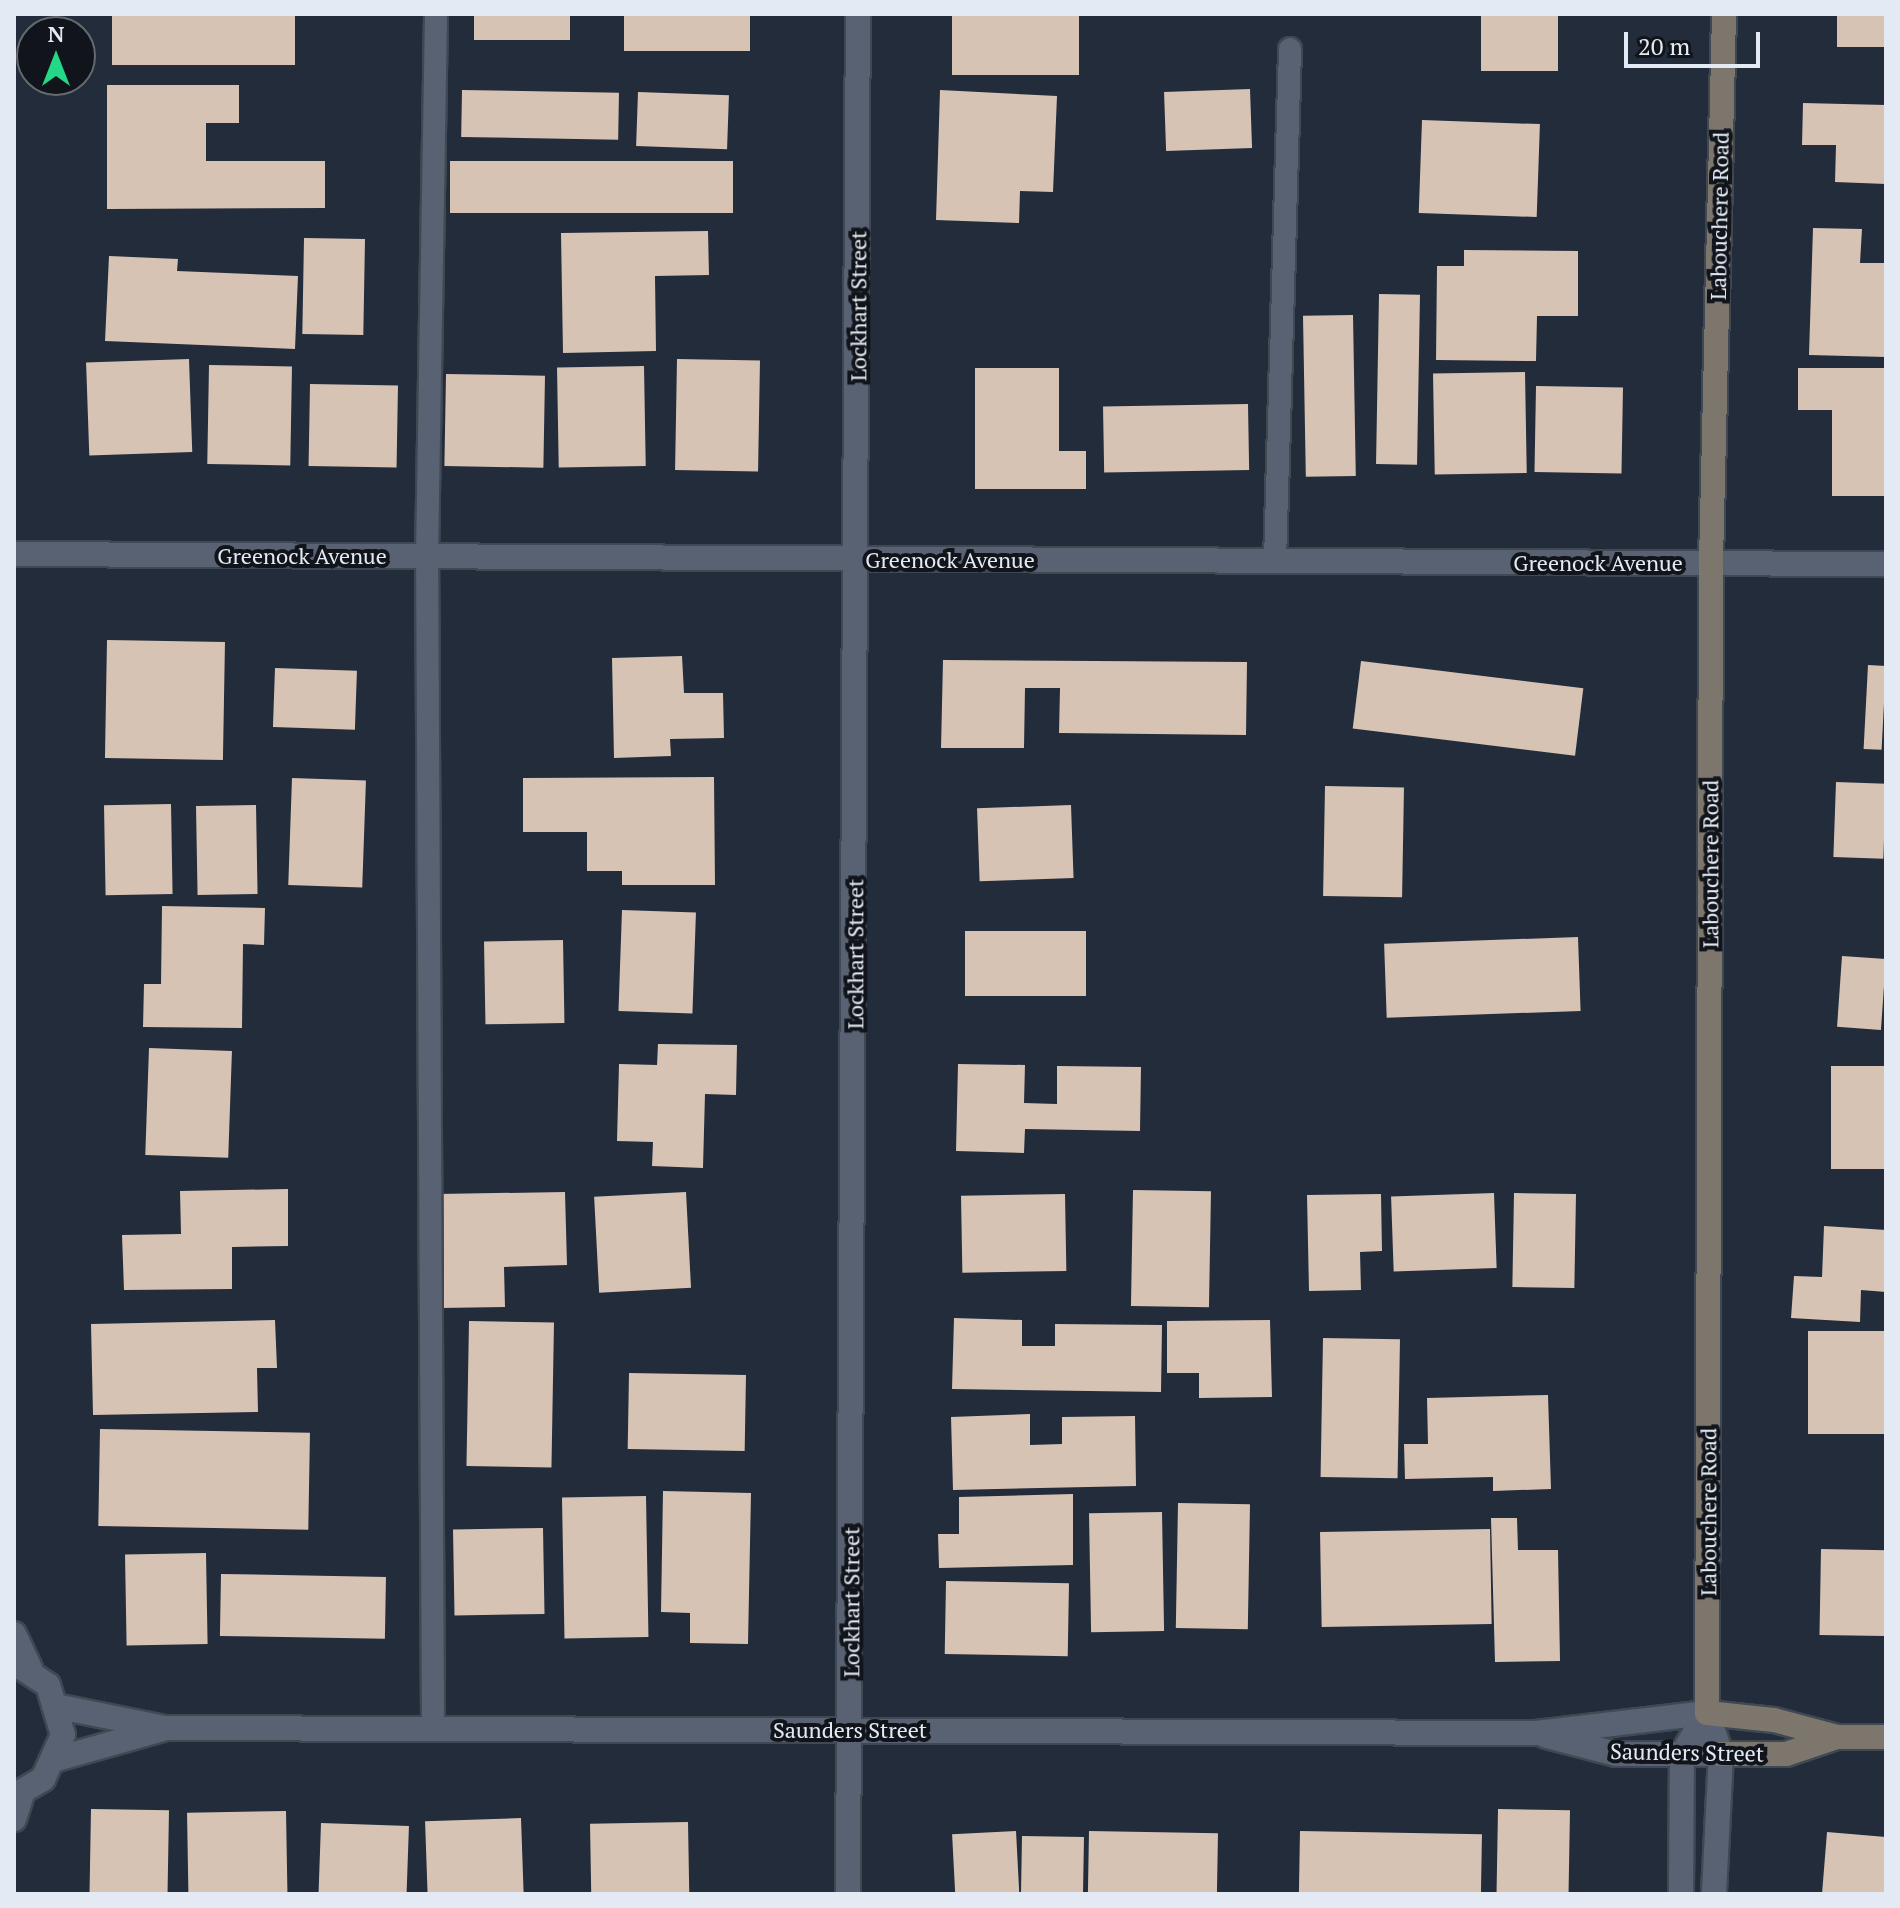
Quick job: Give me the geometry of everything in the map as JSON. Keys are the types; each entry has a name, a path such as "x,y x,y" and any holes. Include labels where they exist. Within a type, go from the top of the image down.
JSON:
{"street":[{"name":"Lockhart Street","path":"848,1894 858,14"},
{"name":"Labouchere Road","path":"1714,1894 1721,1754 1707,1713 1711,563 1724,14"},
{"name":"Greenock Avenue","path":"14,554 1886,564"},
{"path":"14,1634 22,1666 60,1707 57,1759"},
{"name":"Saunders Street","path":"60,1707 164,1728 433,1723 851,1730 1536,1733 1707,1713 1774,1720 1837,1737 1886,1737"},
{"path":"1681,1894 1682,1754 1707,1713"},
{"name":"Saunders Street","path":"18,1795 57,1759 164,1728"},
{"name":"Saunders Street","path":"1536,1733 1616,1754 1786,1754 1837,1737"},
{"path":"14,1819 18,1795"}],"lane":[{"path":"433,1723 427,557 436,14"},
{"path":"1275,561 1290,49"}],"building":[{"path":"112,14 295,14 295,65 112,65"},
{"path":"474,14 570,14 570,40 474,40"},
{"path":"624,14 750,14 750,51 624,51"},
{"path":"952,14 1079,14 1079,75 952,75"},
{"path":"1481,14 1558,14 1558,71 1481,71"},
{"path":"1837,14 1886,14 1886,47 1837,47"},
{"path":"107,85 239,85 239,123 206,123 206,161 325,161 325,208 107,209"},
{"path":"1250,89 1252,148 1166,151 1164,92"},
{"path":"462,90 619,93 618,140 461,137"},
{"path":"940,90 1057,96 1053,192 1020,191 1019,223 936,220"},
{"path":"638,92 729,95 727,149 636,146"},
{"path":"1803,103 1886,105 1886,184 1835,182 1836,145 1802,145"},
{"path":"1422,120 1540,124 1537,217 1419,213"},
{"path":"450,161 733,161 733,213 450,213"},
{"path":"1813,228 1862,229 1860,263 1886,263 1886,357 1809,355"},
{"path":"708,231 709,275 655,276 656,351 563,353 561,233"},
{"path":"304,238 365,239 363,335 302,334"},
{"path":"1464,250 1578,251 1578,316 1537,316 1536,361 1436,360 1437,266 1464,266"},
{"path":"109,256 178,259 177,271 298,276 295,349 105,341"},
{"path":"1379,294 1420,295 1417,465 1376,464"},
{"path":"1353,315 1356,476 1306,477 1303,316"},
{"path":"189,359 192,452 89,456 86,363"},
{"path":"677,359 760,360 758,471 675,470"},
{"path":"209,365 292,366 290,465 207,464"},
{"path":"644,366 646,466 559,468 557,368"},
{"path":"975,368 1059,368 1059,451 1086,451 1086,489 975,489"},
{"path":"1798,368 1886,368 1886,496 1832,496 1832,410 1798,410"},
{"path":"1525,372 1527,473 1435,475 1433,374"},
{"path":"446,374 545,376 543,468 444,466"},
{"path":"310,384 398,386 397,468 309,466"},
{"path":"1536,386 1623,388 1621,474 1534,472"},
{"path":"1248,404 1249,470 1104,473 1103,407"},
{"path":"107,640 225,642 223,760 105,758"},
{"path":"682,656 684,693 723,693 724,738 670,739 671,756 614,758 612,658"},
{"path":"943,660 1247,662 1246,735 1059,733 1060,688 1025,688 1024,748 941,748"},
{"path":"1361,661 1583,688 1575,756 1353,728"},
{"path":"1868,665 1886,666 1882,750 1864,749"},
{"path":"275,668 357,671 355,730 273,727"},
{"path":"714,777 715,885 622,885 622,871 587,871 587,832 523,832 523,778"},
{"path":"292,778 366,781 362,888 288,885"},
{"path":"1836,782 1886,784 1883,859 1833,857"},
{"path":"1325,786 1404,787 1402,897 1323,896"},
{"path":"171,804 173,894 106,895 104,805"},
{"path":"256,805 258,894 198,895 196,806"},
{"path":"1071,805 1074,878 980,881 977,808"},
{"path":"162,906 265,908 264,945 243,944 242,1028 143,1027 144,984 161,984"},
{"path":"622,910 696,913 692,1014 618,1011"},
{"path":"965,931 1086,931 1086,996 965,996"},
{"path":"1578,937 1581,1011 1387,1018 1384,944"},
{"path":"563,940 564,1023 485,1024 484,941"},
{"path":"1842,956 1886,959 1881,1030 1837,1027"},
{"path":"658,1044 737,1045 736,1095 705,1094 703,1168 652,1166 653,1142 617,1141 619,1064 657,1065"},
{"path":"149,1048 232,1051 228,1158 145,1155"},
{"path":"958,1064 1025,1065 1024,1103 1057,1104 1057,1066 1141,1067 1140,1131 1025,1129 1024,1153 956,1151"},
{"path":"1831,1066 1886,1066 1886,1169 1831,1169"},
{"path":"288,1189 288,1246 232,1247 232,1289 124,1290 122,1235 181,1234 180,1191"},
{"path":"1133,1190 1211,1191 1209,1307 1131,1306"},
{"path":"565,1192 567,1265 504,1267 505,1307 440,1308 437,1194"},
{"path":"686,1192 691,1288 599,1293 594,1197"},
{"path":"1494,1193 1497,1268 1394,1272 1391,1197"},
{"path":"1514,1193 1576,1194 1574,1288 1512,1287"},
{"path":"1065,1194 1066,1271 962,1273 961,1196"},
{"path":"1381,1194 1382,1251 1360,1252 1361,1290 1309,1291 1307,1195"},
{"path":"1824,1226 1886,1230 1886,1292 1861,1290 1860,1322 1791,1318 1794,1276 1822,1277"},
{"path":"954,1318 1022,1320 1022,1346 1055,1346 1055,1324 1162,1325 1161,1392 952,1389"},
{"path":"275,1320 277,1368 257,1368 258,1412 93,1415 91,1324"},
{"path":"1270,1320 1272,1397 1199,1398 1199,1373 1167,1373 1167,1321"},
{"path":"469,1321 554,1322 551,1467 466,1466"},
{"path":"1808,1331 1886,1331 1886,1434 1808,1434"},
{"path":"1323,1338 1400,1339 1398,1478 1321,1477"},
{"path":"629,1373 746,1375 745,1451 628,1449"},
{"path":"1548,1395 1551,1489 1493,1491 1493,1477 1405,1479 1404,1444 1428,1444 1427,1398"},
{"path":"1030,1414 1030,1445 1062,1444 1062,1417 1135,1416 1136,1486 953,1490 951,1417"},
{"path":"100,1429 310,1433 308,1530 98,1526"},
{"path":"663,1491 751,1493 748,1644 690,1643 690,1613 661,1612"},
{"path":"1073,1494 1073,1565 939,1568 938,1534 959,1534 959,1497"},
{"path":"646,1496 648,1637 564,1638 562,1497"},
{"path":"1178,1503 1250,1504 1248,1629 1176,1628"},
{"path":"1162,1512 1164,1631 1091,1632 1089,1513"},
{"path":"1491,1518 1517,1518 1518,1550 1558,1550 1560,1661 1495,1662"},
{"path":"543,1528 545,1614 455,1616 453,1530"},
{"path":"1490,1529 1492,1624 1322,1627 1320,1532"},
{"path":"1821,1549 1886,1550 1884,1636 1819,1635"},
{"path":"206,1553 208,1644 127,1645 125,1554"},
{"path":"221,1574 386,1577 385,1639 220,1636"},
{"path":"946,1581 1069,1583 1068,1656 945,1654"},
{"path":"91,1809 169,1810 168,1894 90,1894"},
{"path":"1498,1809 1570,1810 1569,1894 1497,1894"},
{"path":"286,1811 287,1894 188,1894 187,1813"},
{"path":"521,1818 524,1894 428,1894 425,1821"},
{"path":"688,1822 689,1894 591,1894 590,1824"},
{"path":"321,1823 409,1826 407,1894 319,1894"},
{"path":"1016,1831 1019,1894 955,1894 952,1834"},
{"path":"1089,1831 1218,1833 1217,1894 1088,1894"},
{"path":"1300,1831 1482,1834 1481,1894 1299,1894"},
{"path":"1827,1832 1886,1837 1886,1894 1822,1894"},
{"path":"1022,1836 1084,1837 1083,1894 1021,1894"}]}
